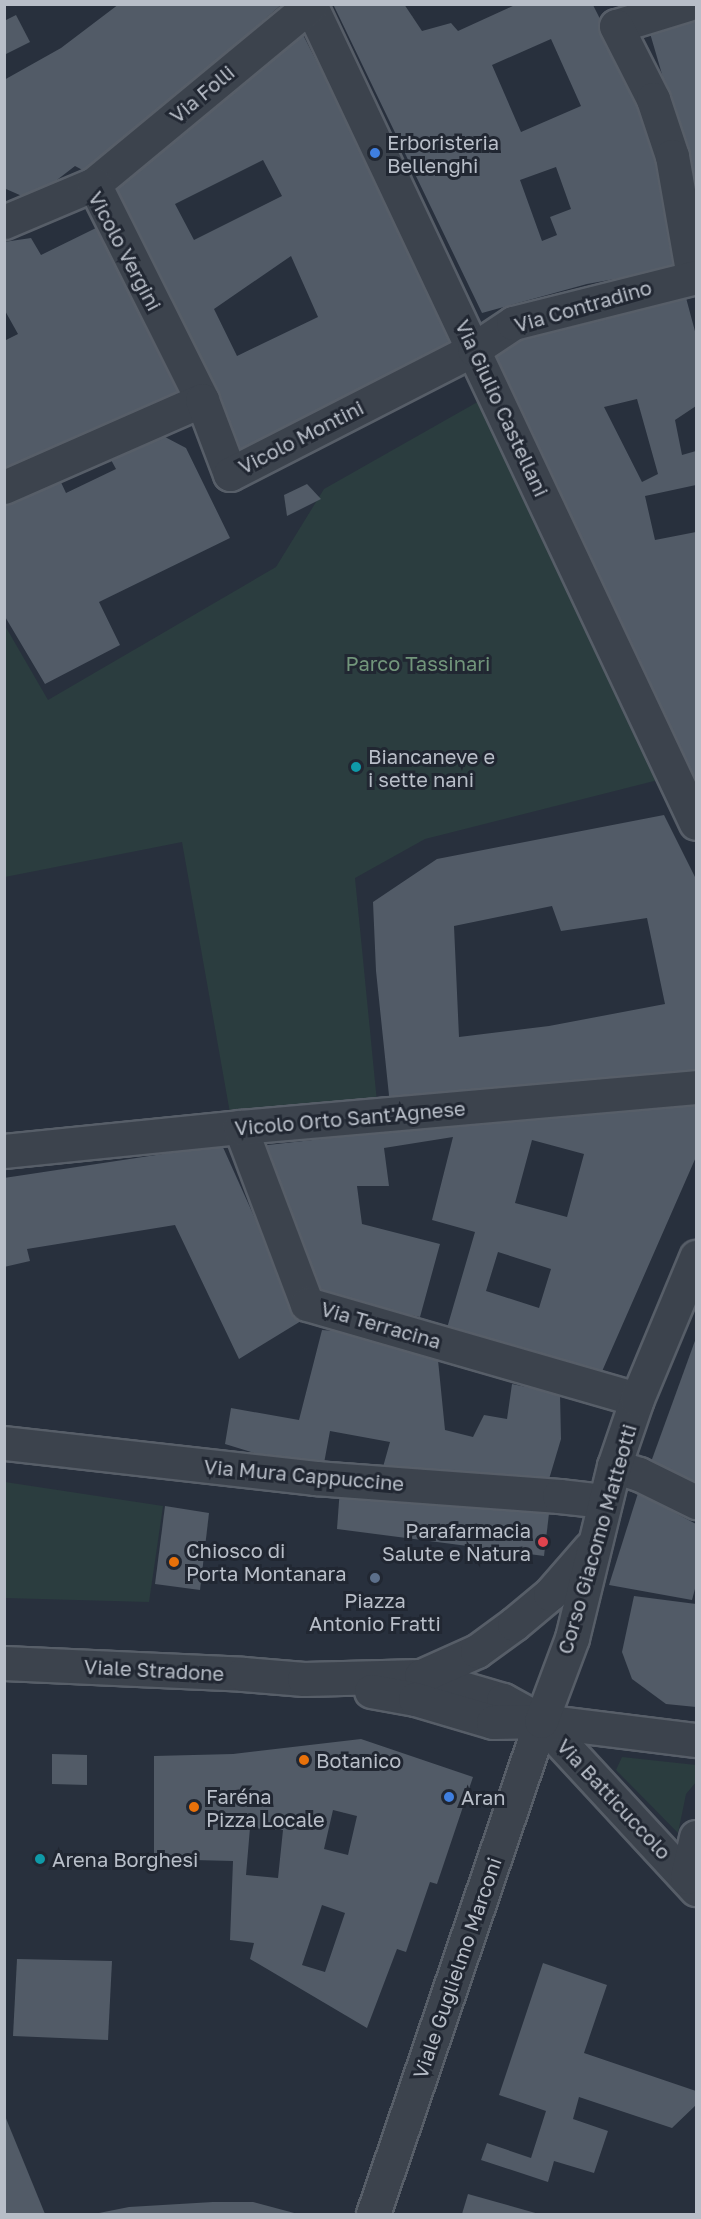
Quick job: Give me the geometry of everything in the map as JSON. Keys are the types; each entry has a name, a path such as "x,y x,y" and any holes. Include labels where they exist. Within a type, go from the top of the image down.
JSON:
{"street":[{"path":"688,4 616,26 653,99 672,156 695,276"},
{"name":"Via Folli","path":"94,184 310,5"},
{"name":"Via Giulio Castellani","path":"310,5 694,818"},
{"name":"Vicolo Vergini","path":"4,222 94,184 202,400"},
{"name":"Via Contradino","path":"474,349 513,323 695,276"},
{"name":"Vicolo Montini","path":"202,400 230,474 474,349"},
{"path":"4,487 202,400"},
{"name":"Vicolo Orto Sant'Agnese","path":"4,1151 240,1127 696,1087"},
{"name":"Via Terracina","path":"240,1127 307,1304 637,1399"},
{"name":"Corso Giacomo Matteotti","path":"541,1721 572,1638 603,1502 614,1466 637,1399 696,1257"},
{"name":"Via Mura Cappuccine","path":"4,1443 315,1478 559,1496 603,1502"},
{"path":"614,1466 639,1474 696,1502"},
{"path":"421,1676 477,1651 514,1624 550,1594 593,1545"},
{"name":"Viale Stradone","path":"4,1663 304,1679"},
{"path":"304,1679 421,1676 503,1700 541,1721"},
{"path":"304,1679 415,1699 493,1722 541,1721 696,1740"},
{"name":"Via Batticuccolo","path":"541,1721 692,1883"},
{"name":"Viale Guglielmo Marconi","path":"373,2214 541,1721"},
{"name":"Via Batticuccolo","path":"692,1883 696,1837"}],"green space":[{"name":"Parco Tassinari","path":"481,400 666,778 425,839 355,878 377,1102 230,1113 182,842 5,877 4,624 48,700 276,567 324,489"},
{"path":"5,1482 163,1506 149,1602 5,1598"},
{"path":"622,1757 696,1765 696,1782 686,1794 678,1833 616,1770"}],"building":[{"path":"119,4 282,4 90,174 75,166 31,200 6,189 4,80 61,48"},
{"path":"333,4 404,4 422,31 451,23 458,31 515,5 593,5 641,100 668,202 676,268 587,284 482,313","holes":["551,39 581,106 521,132 492,65","556,167 571,209 550,217 557,235 542,241 520,180"]},
{"path":"696,12 696,214 690,170 647,23"},
{"path":"16,15 30,42 4,55 4,21"},
{"path":"299,27 462,345 238,451 115,188","holes":["263,160 282,196 194,240 175,204","291,256 318,317 237,356 214,309"]},
{"path":"96,228 182,397 4,470 4,341 18,334 4,309 4,242 31,238 41,255"},
{"path":"685,294 696,335 696,406 675,420 682,455 696,451 696,485 645,496 655,540 696,532 696,785 682,763 484,352 530,330 593,322","holes":["637,399 658,474 642,482 604,407"]},
{"path":"146,427 186,448 230,538 99,602 120,645 45,684 4,615 4,502 58,476 66,493 116,469 104,447"},
{"path":"307,484 321,499 287,516 284,495"},
{"path":"664,815 696,879 696,1077 390,1105 376,971 373,902 437,859","holes":["552,906 561,931 647,918 665,1004 549,1026 459,1037 454,926"]},
{"path":"696,1097 696,1157 600,1376 447,1328 475,1232 432,1220 453,1137 384,1148 389,1186 357,1186 362,1224 440,1244 420,1317 323,1296 259,1146","holes":["532,1140 584,1154 567,1217 515,1203","498,1252 551,1269 539,1308 486,1291"]},
{"path":"222,1145 301,1321 239,1359 175,1225 27,1249 30,1261 4,1267 4,1178"},
{"path":"322,1330 387,1335 438,1360 445,1430 473,1437 484,1415 507,1419 512,1384 560,1394 561,1439 547,1486 383,1467 390,1442 330,1431 322,1474 225,1444 231,1408 299,1420"},
{"path":"696,1338 696,1484 651,1462"},
{"path":"340,1488 550,1505 544,1556 337,1529"},
{"path":"638,1493 696,1524 696,1585 692,1600 609,1585"},
{"path":"165,1506 209,1513 200,1590 155,1584"},
{"path":"634,1596 696,1604 696,1707 666,1704 632,1679 622,1652"},
{"path":"361,1739 473,1777 437,1884 430,1882 406,1952 397,1949 367,2028 250,1959 254,1943 230,1940 233,1861 154,1859 154,1756 233,1754","holes":["333,1810 357,1816 348,1855 324,1849","250,1828 283,1830 278,1878 246,1875","322,1905 345,1913 325,1972 302,1965"]},
{"path":"52,1754 87,1755 87,1785 52,1784"},
{"path":"17,1959 112,1961 108,2040 13,2036"},
{"path":"543,1963 607,1985 584,2053 696,2091 696,2105 672,2128 579,2097 573,2119 608,2131 594,2173 554,2161 548,2182 481,2160 487,2143 531,2158 546,2111 499,2095"},
{"path":"5,2116 45,2214 4,2214"},
{"path":"468,2194 539,2214 462,2214"},
{"path":"253,2202 298,2214 99,2213 129,2207"}],"place":[{"name":"Erboristeria Bellenghi","path":"375,153"},
{"name":"Biancaneve e i sette nani","path":"356,767"},
{"name":"Parafarmacia Salute e Natura","path":"543,1542"},
{"name":"Chiosco di Porta Montanara","path":"174,1562"},
{"name":"Piazza Antonio Fratti","path":"375,1578"},
{"name":"Botanico","path":"304,1760"},
{"name":"Aran","path":"449,1797"},
{"name":"Faréna Pizza Locale","path":"194,1807"},
{"name":"Arena Borghesi","path":"40,1859"}]}
